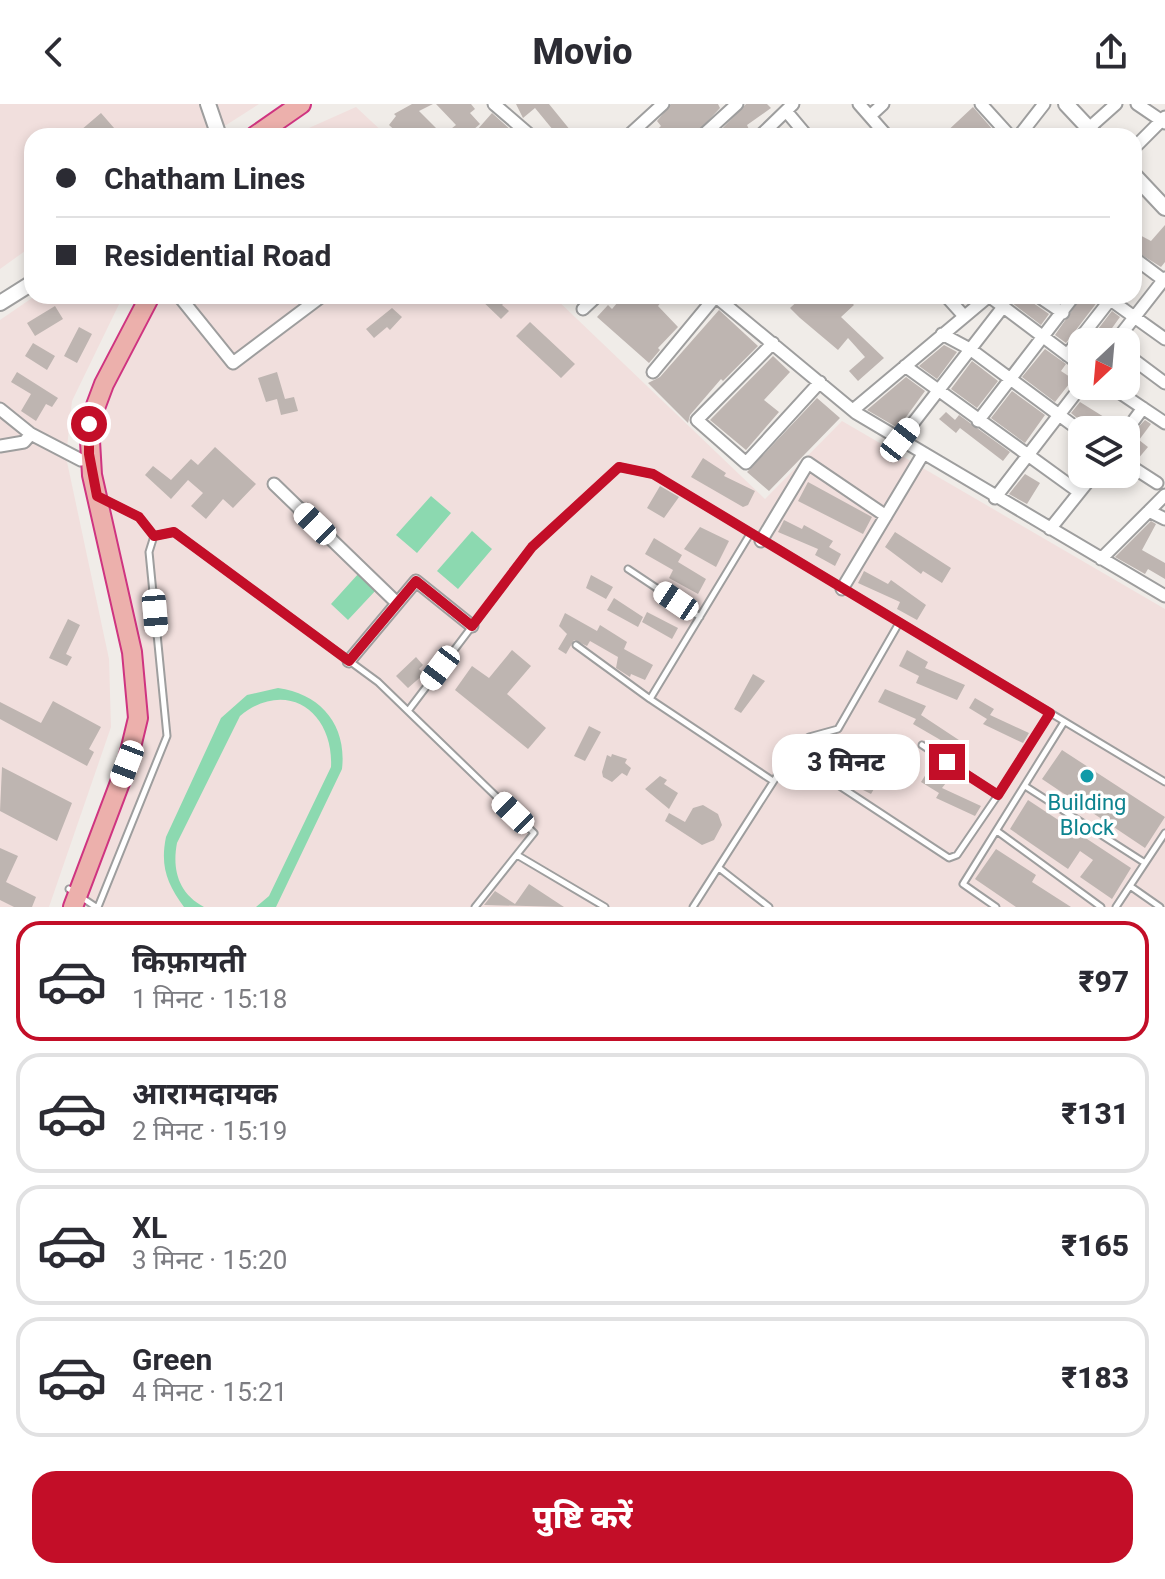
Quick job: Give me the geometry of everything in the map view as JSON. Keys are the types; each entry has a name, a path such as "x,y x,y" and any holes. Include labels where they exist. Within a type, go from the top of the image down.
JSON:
{"highway":[{"path":"266,128 301,104"},
{"path":"284,128 319,104"},
{"path":"71,899 121,752 128,719 125,674 81,460 79,432 86,401 134,304"},
{"path":"71,899 127,764 138,718 132,652 89,454 89,424 104,384 146,304"}],"street":[{"path":"208,104 216,128"},
{"path":"494,104 518,128"},
{"path":"637,128 663,104"},
{"path":"711,128 737,104"},
{"path":"859,104 880,128"},
{"path":"870,116 883,104"},
{"path":"981,104 1003,128"},
{"path":"1018,128 1044,104"},
{"path":"1066,104 1088,128"},
{"path":"1095,128 1116,104"},
{"path":"1137,104 1164,120 1142,141"},
{"path":"769,128 790,108 802,128"},
{"path":"1142,182 1163,201"},
{"path":"1126,328 1165,280 1142,264"},
{"path":"0,303 24,288"},
{"path":"185,304 233,363 311,304"},
{"path":"583,309 588,304"},
{"path":"653,372 709,304"},
{"path":"726,304 853,410 995,498 1165,596"},
{"path":"953,304 964,316"},
{"path":"853,410 979,304"},
{"path":"999,304 1067,355 1103,304"},
{"path":"1050,304 1063,313"},
{"path":"978,421 1069,304"},
{"path":"1116,304 1165,339"},
{"path":"900,440 1003,307"},
{"path":"942,334 970,349 1068,422"},
{"path":"773,343 697,420 746,463 820,382"},
{"path":"1140,364 1165,383"},
{"path":"905,366 1079,492"},
{"path":"995,498 1070,400"},
{"path":"1131,400 1165,422"},
{"path":"1137,416 1143,408"},
{"path":"0,409 31,434 81,460"},
{"path":"0,446 24,442 31,434"},
{"path":"842,589 923,454"},
{"path":"761,541 808,463 886,516"},
{"path":"1140,472 1157,483"},
{"path":"274,484 397,603"},
{"path":"1050,529 1082,488"},
{"path":"1101,559 1165,495"},
{"path":"1149,511 1165,519"},
{"path":"349,661 416,581 472,626"}],"lane":[{"path":"408,711 532,547 619,467 653,474 1165,782"},
{"path":"97,496 139,517 154,536"},
{"path":"154,536 174,532 349,661 408,711 534,833 475,907"},
{"path":"650,699 750,534"},
{"path":"71,899 97,907 167,736 149,552 154,536"},
{"path":"628,569 700,617"},
{"path":"693,907 791,754 809,737 838,729 899,623"},
{"path":"576,645 773,781"},
{"path":"791,754 949,858 957,855 1050,713"},
{"path":"996,907 963,884 1064,722"},
{"path":"922,745 998,795"},
{"path":"1024,785 1145,863"},
{"path":"997,831 1101,907"},
{"path":"1116,907 1165,833"},
{"path":"517,855 605,907"},
{"path":"719,868 769,907"},
{"path":"1130,886 1160,907"}],"shaded area":[{"path":"0,104 259,104 222,128 24,128 24,252 0,269"},
{"path":"356,107 378,128 309,128"},
{"path":"24,304 119,304 72,401 66,457 109,659 111,727 49,907 0,907 0,320"},
{"path":"152,304 561,304 765,499 842,421 1165,609 1165,907 79,907 134,727 90,438 126,345"}],"green space":[{"path":"431,496 451,513 417,553 396,535"},
{"path":"472,531 492,549 458,589 437,571"},
{"path":"359,573 377,589 348,620 331,604"},
{"path":"278,688 307,697 328,714 340,739 342,769 276,907 256,907 269,896 331,767 330,747 325,730 316,716 304,706 290,701 274,700 257,705 240,716 177,843 175,862 179,880 188,895 204,907 184,907 166,874 166,837 221,718 247,695"}],"building":[{"path":"412,104 433,104 419,111 436,128 392,128 389,125 396,116 394,114"},
{"path":"436,104 471,104 475,109 470,113 480,124 475,128 452,128 456,125"},
{"path":"516,104 549,104 568,128 551,128 535,108 523,118"},
{"path":"671,104 718,104 720,108 701,128 659,128 661,126 657,121"},
{"path":"746,104 767,104 771,108 747,125 748,128 723,128"},
{"path":"973,107 991,128 951,128"},
{"path":"101,113 114,128 83,128"},
{"path":"492,113 508,128 479,128"},
{"path":"1165,225 1165,262 1161,267 1142,255 1142,236 1151,241"},
{"path":"485,304 503,304 509,311 501,319"},
{"path":"616,304 660,304 658,306 678,327 658,348 660,350 649,363 597,317 608,305 612,309"},
{"path":"794,304 853,304 841,317 884,358 858,381 849,371 865,357 848,338 838,350 790,308"},
{"path":"1013,304 1035,304 1049,314 1041,325"},
{"path":"1076,304 1096,304 1077,328 1068,328 1066,343 1055,335"},
{"path":"55,306 63,319 35,336 27,323"},
{"path":"392,308 402,317 390,330 387,327 374,338 366,329"},
{"path":"719,310 758,346 723,381 721,379 690,415 688,423 648,383 660,377"},
{"path":"1112,311 1120,317 1112,328 1099,328"},
{"path":"530,322 575,364 561,378 516,336"},
{"path":"79,327 92,334 77,363 64,356"},
{"path":"33,343 55,356 47,370 25,356"},
{"path":"944,345 957,352 937,379 919,366"},
{"path":"1045,349 1066,364 1061,371 1068,376 1068,385 1055,402 1022,377"},
{"path":"773,356 790,372 764,400 779,412 746,450 710,420"},
{"path":"972,361 998,381 977,408 951,389"},
{"path":"17,372 58,398 52,407 46,404 36,421 21,411 31,394 11,382"},
{"path":"277,372 285,399 294,397 298,411 281,415 277,399 266,402 258,378"},
{"path":"906,377 925,391 898,428 867,410"},
{"path":"1012,391 1045,415 1025,443 991,418"},
{"path":"817,398 840,418 769,491 747,472"},
{"path":"1080,402 1102,416 1075,416 1071,413"},
{"path":"946,412 955,420 959,415 1010,452 1003,461 960,428 956,433 939,419"},
{"path":"1145,420 1151,424 1140,439 1140,425"},
{"path":"1140,441 1148,447 1140,456"},
{"path":"215,447 256,484 233,508 223,499 206,519 191,506 203,493 188,480 171,499 145,475 153,466 171,480 191,459 198,465"},
{"path":"703,458 726,473 724,476 755,491 748,505 743,507 691,477"},
{"path":"1025,474 1040,483 1027,504 1009,494"},
{"path":"808,482 872,517 863,534 798,501"},
{"path":"660,486 679,497 664,518 647,508"},
{"path":"784,520 802,529 804,525 833,541 829,547 841,554 835,566 815,555 818,549 778,532"},
{"path":"1151,521 1156,524 1142,550 1165,563 1165,579 1148,569 1145,574 1115,557"},
{"path":"700,527 729,541 716,567 684,549"},
{"path":"895,532 951,568 942,583 923,571 921,574 885,547"},
{"path":"654,538 682,555 678,562 706,579 698,594 669,578 673,570 645,554"},
{"path":"864,571 888,584 891,580 926,605 917,620 897,609 900,602 858,583"},
{"path":"591,575 613,587 606,599 586,588"},
{"path":"614,598 643,617 638,627 607,610"},
{"path":"647,612 678,628 672,639 642,622"},
{"path":"565,613 597,631 600,625 627,642 624,649 653,665 645,680 631,674 630,677 616,668 618,657 590,641 587,646 574,640 566,654 558,649 567,634 559,626"},
{"path":"68,619 80,625 66,654 72,657 67,666 49,658"},
{"path":"512,650 531,666 507,694 546,728 528,749 455,690 472,666 489,678"},
{"path":"907,650 928,662 925,668 965,685 957,700 916,683 919,676 899,666"},
{"path":"416,657 423,665 419,669 424,674 408,688 396,676"},
{"path":"753,674 765,681 741,713 734,709"},
{"path":"885,689 926,706 921,715 968,746 962,757 913,724 916,719 878,702"},
{"path":"975,698 994,709 990,715 1029,733 1023,743 983,724 987,719 969,708"},
{"path":"53,701 101,727 89,749 94,752 87,766 0,719 0,702 41,723"},
{"path":"589,726 601,732 585,761 574,756"},
{"path":"876,741 918,758 911,772 869,755"},
{"path":"1062,750 1165,817 1145,848 1042,779"},
{"path":"612,754 627,759 625,763 631,768 627,776 622,773 612,782 603,777 602,772 607,755 611,757"},
{"path":"836,765 856,777 859,771 878,782 871,794 831,774"},
{"path":"2,767 72,803 57,841 0,811"},
{"path":"928,771 946,783 942,788 981,806 975,816 936,798 939,793 921,782"},
{"path":"660,776 667,780 664,784 678,793 669,809 645,789"},
{"path":"1028,800 1131,868 1112,899 1080,877 1093,860 1080,851 1068,869 1010,829"},
{"path":"703,805 718,814 722,825 714,840 702,845 665,821 669,813 685,822 693,808"},
{"path":"0,848 18,856 6,882 36,897 32,907 14,907 0,900"},
{"path":"996,849 1036,875 1032,882 1071,907 1016,907 975,879"},
{"path":"529,884 564,907 484,905 495,891 515,904"}],"place":[{"name":"Building Block","path":"1087,776"}],"route":[{"path":"89,424 89,454 97,496 139,517 154,536 174,532 349,661 416,581 472,626 532,547 619,467 653,474 683,495 1050,713 998,795 947,762"}]}
